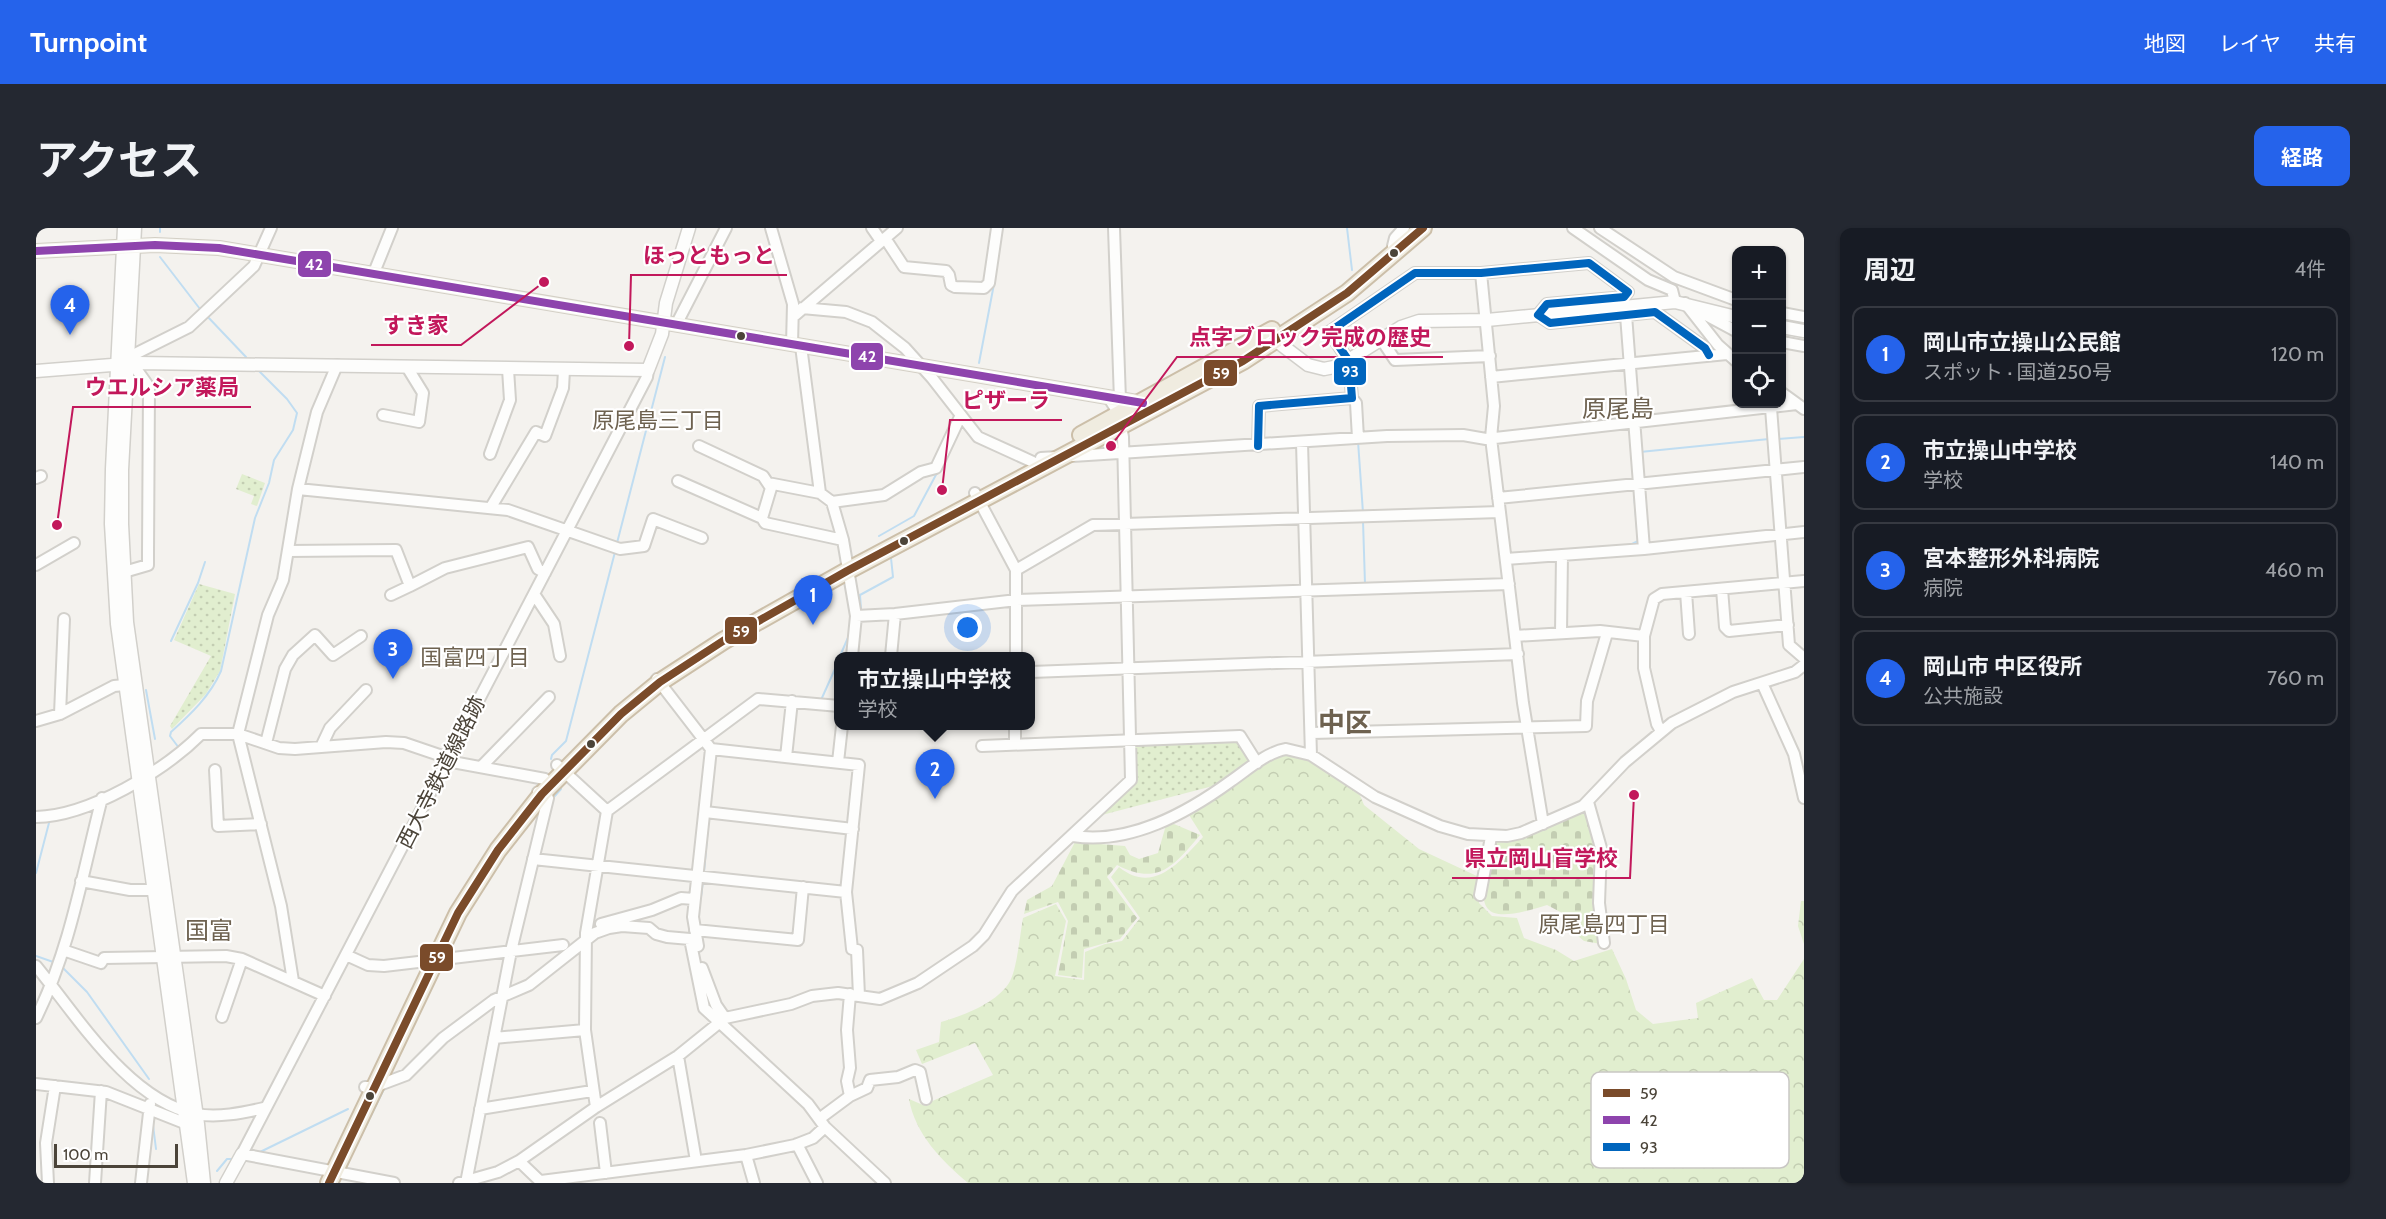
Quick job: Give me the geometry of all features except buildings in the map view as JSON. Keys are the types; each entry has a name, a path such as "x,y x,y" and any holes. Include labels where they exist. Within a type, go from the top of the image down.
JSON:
{"highway":[{"path":"977,497 1117,409 1141,403 1316,304 1393,246 1413,228"},
{"path":"327,1177 432,960 453,908 493,845 560,767 658,679 718,634 977,497 1059,457 1117,409 1174,399 1275,340 1347,293 1423,228"}],"main road":[{"path":"36,251 128,246 201,246 921,366 1117,409"},
{"path":"1141,403 1154,404 1174,399"}],"street":[{"path":"123,228 128,246 122,470 124,572 154,890 169,957"},
{"path":"128,246 135,228"},
{"path":"194,1183 189,1116 169,957 144,779 125,685 117,624 111,524 126,363 137,353 189,327 254,266 271,228"},
{"path":"373,275 375,264 391,230 378,228"},
{"path":"670,324 666,303 689,228"},
{"path":"36,371 126,363 648,370 662,334 726,228"},
{"path":"771,228 793,304 793,317 820,493"},
{"path":"872,228 904,267 946,271 950,274 951,285 984,288 989,283 997,229 985,228"},
{"path":"793,317 897,228"},
{"path":"467,1182 519,1161 596,1107 678,1056 721,1020 791,1004 812,996 854,995 880,999 898,993 958,958 984,934 1012,891 1131,780 1128,597 1123,454 1117,409 1114,228"},
{"path":"1393,246 1404,228"},
{"path":"1573,228 1648,280 1672,290 1680,302 1732,358"},
{"path":"1600,228 1674,277 1732,298"},
{"path":"1358,438 1356,403 1352,398 1349,362 1329,332 1415,273 1482,273 1589,263 1628,292 1624,297 1547,304 1538,315"},
{"path":"1482,273 1494,406 1491,438 1527,728 1543,824"},
{"path":"1275,340 1308,365 1324,369 1349,362 1401,327 1419,321 1486,320 1680,302 1732,316"},
{"path":"1680,302 1732,328"},
{"path":"802,308 846,312 865,318 905,348 978,437 1037,460 1358,438 1463,435 1491,438 1771,408 1789,645 1804,658"},
{"path":"1538,315 1550,322 1655,312 1705,348 1709,355"},
{"path":"1786,314 1804,317"},
{"path":"1626,315 1644,549"},
{"path":"1786,328 1804,331"},
{"path":"1381,339 1395,360 1490,356"},
{"path":"1786,343 1804,346"},
{"path":"1491,377 1709,355 1732,358"},
{"path":"124,572 148,565 149,387 126,363"},
{"path":"293,981 282,906 238,734 268,615 283,580 298,489 316,412 337,365"},
{"path":"383,415 419,422 423,393 407,367"},
{"path":"490,454 510,400 508,369"},
{"path":"491,507 536,432 544,436 563,388 564,370"},
{"name":"西大寺鉄道線路跡","path":"242,1154 264,1108 568,530 647,377 648,370"},
{"path":"1786,396 1800,407"},
{"path":"1258,446 1258,406 1352,398"},
{"path":"832,502 885,495 921,472 936,468 961,419"},
{"path":"1302,443 1311,755"},
{"path":"699,446 763,476 771,488 762,518"},
{"path":"1498,498 1804,467"},
{"path":"678,481 762,518 765,523 843,540"},
{"path":"768,483 820,493 832,502 843,540 856,616 852,652"},
{"path":"298,489 508,510 616,548 644,546 653,519 702,538"},
{"path":"977,497 1016,570 1016,652"},
{"path":"1016,570 1093,525 1500,512"},
{"path":"1506,559 1644,549 1804,532"},
{"path":"36,565 59,554 74,543"},
{"path":"391,595 445,568 528,547 538,569 544,573"},
{"path":"288,550 396,550 410,586"},
{"path":"1561,633 1562,555"},
{"path":"1661,731 1657,724 1644,668 1644,636 1654,599 1662,594 1804,581"},
{"path":"856,616 895,614 1017,600 1509,584"},
{"path":"1722,588 1725,627 1729,631 1788,626"},
{"path":"1686,592 1689,634"},
{"path":"534,594 554,624 560,656"},
{"path":"891,652 895,614"},
{"path":"60,714 64,619"},
{"path":"1515,636 1561,633 1644,636"},
{"path":"1312,733 1586,726 1587,701 1606,633"},
{"path":"266,743 285,669 293,654 315,635 333,655 361,636"},
{"path":"1035,672 1518,654"},
{"path":"1073,836 1117,835 1167,820 1193,807 1280,750 1293,749 1311,755 1375,797 1440,826 1491,837 1521,832 1588,802 1625,762 1661,731 1733,692 1795,672 1804,665"},
{"path":"658,679 711,749 708,813 694,899 695,930 703,975 721,1020"},
{"path":"1762,683 1794,754 1804,798"},
{"path":"36,721 60,714 114,686 125,685"},
{"path":"321,747 330,728 366,690"},
{"path":"481,767 549,697"},
{"path":"596,1107 585,1030 586,935 607,811 758,699 834,705"},
{"path":"786,757 792,701"},
{"path":"838,762 842,730"},
{"path":"1015,730 1015,744"},
{"path":"36,817 55,816 144,779 182,754 201,734 238,734 295,749 386,742 405,743 448,760 481,767 541,788 548,798 514,950 467,1182"},
{"path":"982,746 1131,738 1240,736 1257,763"},
{"path":"711,749 859,765 846,891 852,949 857,950 854,995 847,1030 850,1068 847,1081 850,1096"},
{"path":"560,767 607,811"},
{"path":"215,770 218,826 261,824"},
{"path":"36,1018 63,950 102,798"},
{"path":"1588,802 1600,848 1599,903 1604,943"},
{"path":"708,813 853,829"},
{"path":"1480,895 1491,837"},
{"path":"536,859 846,891"},
{"path":"81,881 130,890 154,890"},
{"path":"695,930 798,940 803,887"},
{"path":"369,1087 406,1075 443,1038 505,996 529,985 586,935 681,898 694,899"},
{"path":"586,935 622,926 650,928 656,934 667,938 690,939 704,1008 721,1020 808,1104 822,1123 885,1183"},
{"path":"346,955 368,965 564,945"},
{"path":"63,950 101,963 104,958 226,956 242,958 324,996"},
{"path":"222,1017 242,958"},
{"path":"36,966 124,1073 149,1095 189,1116 204,1183"},
{"path":"497,1038 585,1030"},
{"path":"678,1056 696,1161"},
{"path":"519,1161 541,1182 746,1155 797,1144 813,1138 822,1123 850,1096 867,1088 870,1080 898,1077 915,1070 920,1072 926,1099"},
{"path":"36,1084 101,1091 150,1109 189,1116 226,1115 264,1108"},
{"path":"48,1183 41,1143 55,1086"},
{"path":"483,1108 592,1090"},
{"path":"95,1183 101,1091"},
{"path":"141,1183 150,1109 149,1095"},
{"path":"600,1123 606,1173"},
{"path":"797,1144 816,1183"},
{"path":"226,1183 242,1154 327,1177 387,1182"},
{"path":"746,1155 754,1183"}],"green space":[{"path":"242,474 265,483 257,506 251,504 254,496 236,489"},
{"path":"199,584 235,594 220,671 206,694 172,729 170,726 211,656 174,640"},
{"path":"1235,741 1240,744 1250,761 1213,786 1098,816 1137,777 1134,748 1139,744"},
{"path":"1286,753 1307,759 1359,793 1364,805 1419,849 1479,877 1479,903 1492,916 1517,918 1524,938 1556,950 1574,961 1612,949 1626,979 1636,1010 1653,1024 1698,1018 1696,1003 1752,978 1764,1000 1777,1000 1804,959 1804,1183 968,1183 939,1156 923,1135 912,1112 909,1099 923,1105 993,1075 975,1043 922,1064 916,1050 939,1042 941,1022 978,1008 1003,990 1009,983 1014,970 1023,918 1056,904 1066,921 1055,976 1084,980 1085,952 1105,944 1122,941 1140,918 1111,877 1119,867 1131,875 1143,878 1165,872 1175,865 1203,837 1189,815 1253,771"},
{"path":"1582,808 1589,812 1598,846 1601,944 1584,941 1571,930 1570,917 1547,905 1521,912 1503,914 1492,912 1485,905 1483,894 1492,839"},
{"path":"1174,824 1200,835 1173,864 1164,870 1143,874 1117,865 1107,877 1137,918 1120,939 1084,949 1082,978 1058,975 1068,921 1058,902 1024,914 1027,900 1052,886 1075,842 1125,846 1130,855 1139,859 1158,853 1166,825"},
{"path":"1801,901 1804,901 1804,944 1798,926"}],"waterway":[{"path":"1347,228 1352,270"},
{"path":"160,257 200,309"},
{"path":"979,363 994,284"},
{"path":"206,315 246,357"},
{"path":"617,543 665,357"},
{"path":"1355,366 1356,384"},
{"path":"179,748 170,736 171,732 206,697 221,671 255,518 269,483 274,460 293,430 297,413 287,399 259,371"},
{"path":"1778,439 1804,437"},
{"path":"1640,452 1769,439"},
{"path":"1358,441 1363,513"},
{"path":"879,536 914,516 938,471"},
{"path":"1630,545 1638,541 1634,493"},
{"path":"1363,521 1365,584"},
{"path":"551,759 566,741 615,552"},
{"path":"861,609 860,595 893,577 891,558"},
{"path":"171,641 198,583 205,562"},
{"path":"842,652 850,633"},
{"path":"821,700 834,671"},
{"path":"146,690 155,739"},
{"path":"710,810 715,756 718,754"},
{"path":"553,798 561,789 560,785"},
{"path":"704,872 709,815"},
{"path":"36,873 50,819"},
{"path":"701,897 703,881"},
{"path":"36,956 56,963"},
{"path":"62,967 87,992 149,1079"},
{"path":"359,1140 384,1089"},
{"path":"258,1153 348,1109"},
{"path":"153,1125 156,1149"},
{"path":"217,1171 227,1159 234,1159"}],"transit line":[{"name":"59","path":"329,1183 458,913 498,850 542,794 621,714 660,682 723,641 847,571 1243,361 1347,293 1423,228"},
{"name":"42","path":"36,251 155,245 219,248 1143,403"},
{"name":"93","path":"1258,446 1259,406 1352,398 1349,361 1329,332 1415,273 1481,273 1589,263 1628,292 1624,297 1547,304 1538,315 1550,323 1655,312 1705,348 1709,355"}],"place":[{"name":"すき家","path":"544,282"},
{"name":"岡山市 中区役所","path":"70,335"},
{"name":"ほっともっと","path":"629,346"},
{"name":"点字ブロック完成の歴史","path":"1111,446"},
{"name":"ピザーラ","path":"942,490"},
{"name":"ウエルシア薬局","path":"57,525"},
{"name":"岡山市立操山公民館","path":"813,625"},
{"name":"宮本整形外科病院","path":"393,679"},
{"name":"県立岡山盲学校","path":"1634,795"},
{"name":"市立操山中学校","path":"935,799"}],"district":[{"name":"原尾島","path":"1618,408"},
{"name":"原尾島三丁目","path":"658,420"},
{"name":"国富四丁目","path":"475,657"},
{"name":"中区","path":"1345,722"},
{"name":"原尾島四丁目","path":"1604,924"},
{"name":"国富","path":"209,930"}]}
